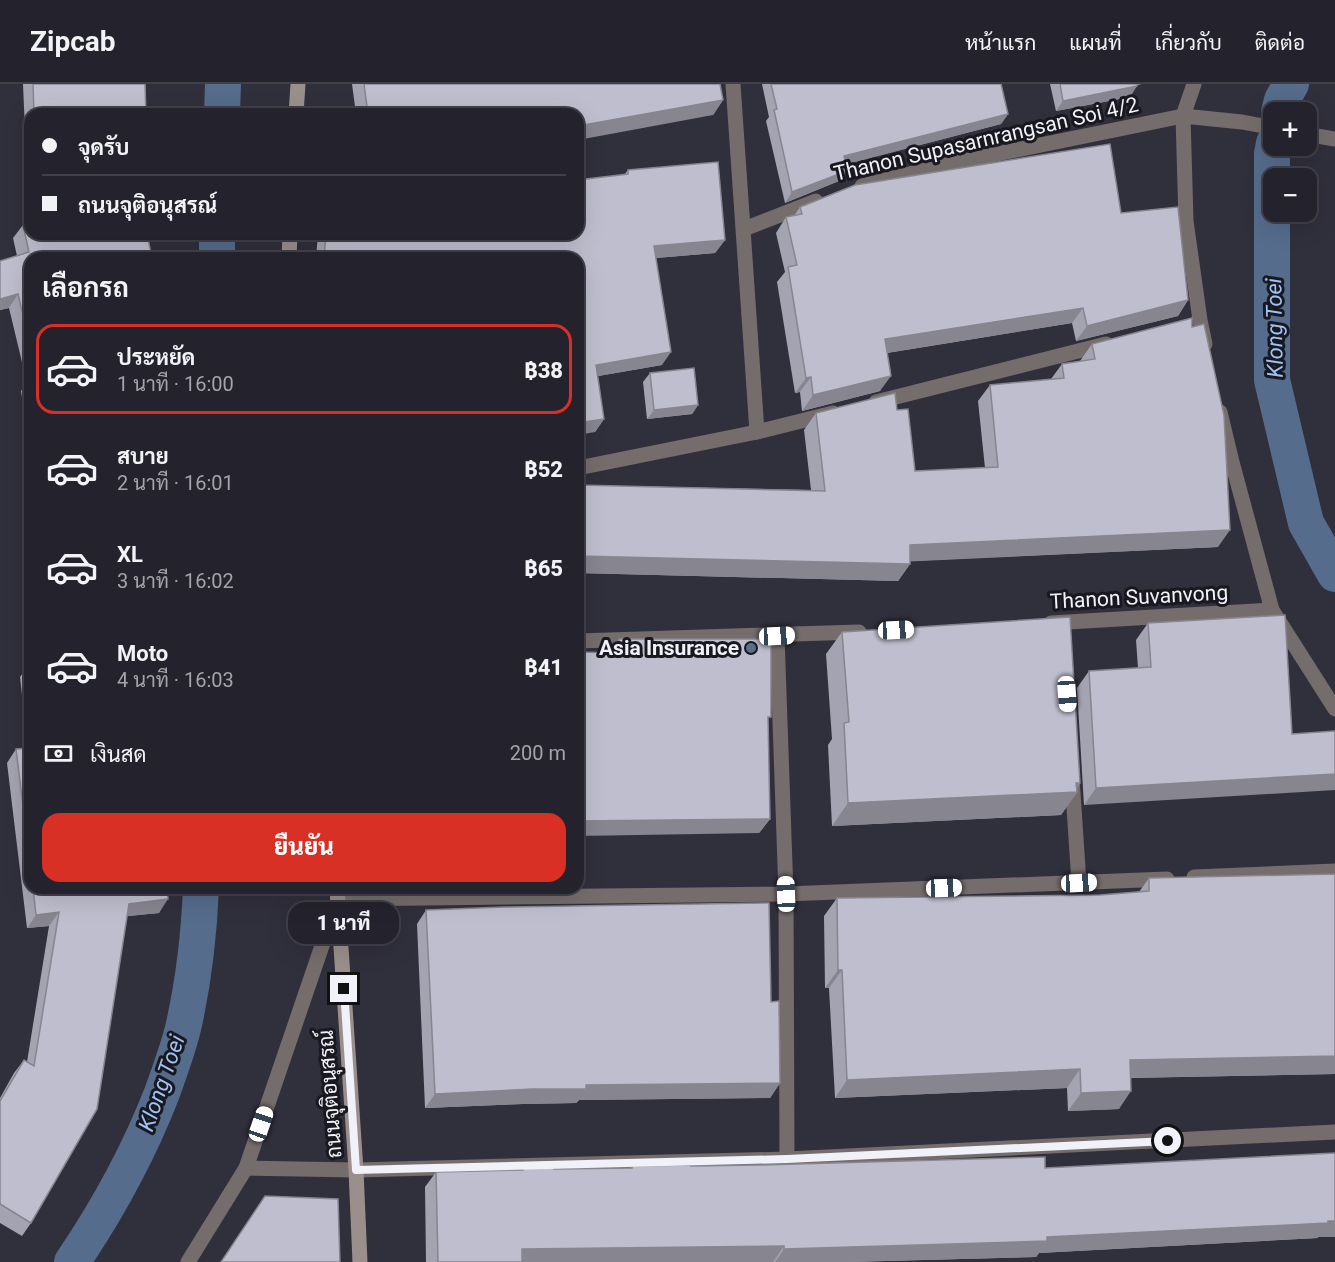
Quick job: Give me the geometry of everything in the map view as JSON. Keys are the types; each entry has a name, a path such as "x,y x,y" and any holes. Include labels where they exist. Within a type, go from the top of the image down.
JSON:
{"street":[{"path":"296,108 298,84"},
{"path":"733,84 757,432"},
{"path":"1194,84 1183,116 1186,220 1194,322 1207,353"},
{"name":"Thanon Supasarnrangsan Soi 4/2","path":"847,189 957,162 1183,116 1263,126"},
{"name":"Thanon Supasarnrangsan Soi 4/2","path":"744,229 827,197"},
{"path":"584,467 757,432 1120,340"},
{"path":"1217,397 1272,610 1335,709"},
{"name":"Thanon Suvanvong","path":"1039,624 1064,629 1272,610"},
{"path":"584,641 872,631"},
{"path":"777,636 786,894 787,1159"},
{"path":"1072,765 1079,883"},
{"path":"188,1262 246,1168 338,894 786,894 1335,871"},
{"name":"ถนนจุติอนุสรณ์","path":"338,894 360,1262"},
{"path":"246,1168 356,1170 787,1159 1335,1132"}],"building":[{"path":"33,84 145,84 146,108 34,108"},
{"path":"364,84 720,84 723,100 584,125 584,108 367,108"},
{"path":"771,84 1001,84 1008,114 844,156 847,171 792,192 774,110 777,109"},
{"path":"1060,84 1137,84 1137,86 1063,101"},
{"path":"1110,144 1121,213 1178,207 1188,300 1087,326 1083,308 885,339 891,376 813,395 811,377 806,378 788,267 797,265 786,217 802,214 800,207 855,185"},
{"path":"718,162 725,240 654,246 671,352 596,365 604,419 584,422 584,252 324,252 326,240 584,240 584,179 628,174 628,170"},
{"path":"26,240 148,240 151,252 29,252"},
{"path":"24,254 24,319 18,294 0,299 0,261"},
{"path":"1192,318 1192,327 1204,324 1224,415 1230,530 910,545 910,564 584,556 584,485 825,491 816,413 895,393 897,410 908,409 915,471 998,467 990,385 1064,378 1062,364 1095,359 1092,344"},
{"path":"694,368 698,405 654,410 650,373"},
{"path":"1285,615 1292,734 1335,731 1335,774 1096,788 1089,671 1151,667 1148,623"},
{"path":"1070,617 1080,783 1076,783 1077,792 848,803 844,723 849,722 842,632"},
{"path":"619,639 771,639 771,717 768,717 770,819 584,821 584,652 620,653"},
{"path":"24,748 24,814 16,749"},
{"path":"1335,874 1335,1056 1130,1060 1131,1091 1081,1093 1080,1069 847,1080 842,970 838,970 837,898 1100,895 1149,891 1149,878"},
{"path":"34,894 168,894 168,899 129,904 97,1109 31,1223 0,1204 0,1101 24,1060 34,1066 59,912 36,915"},
{"path":"769,903 771,1002 779,1001 780,1083 586,1085 586,1089 435,1094 426,910"},
{"path":"1335,1153 1335,1221 1328,1221 1328,1223 1047,1237 1047,1241 784,1249 784,1246 522,1249 522,1262 438,1262 436,1172 523,1170 523,1167 632,1168 632,1166 1045,1157 1045,1168"},
{"path":"265,1196 338,1199 340,1262 221,1262"}],"waterway":[{"name":"Klong Toei","path":"222,108 223,84"},
{"name":"Klong Toei","path":"1282,102 1291,84"},
{"name":"Klong Toei","path":"1272,156 1272,380 1306,523 1335,574"},
{"name":"Klong Toei","path":"217,240 217,252"},
{"name":"Klong Toei","path":"72,1262 98,1222 133,1158 162,1093 182,1033 191,990 201,894"}],"place":[{"name":"Asia Insurance","path":"751,648"}],"route":[{"path":"344,989 356,1170 787,1159 1168,1141"}]}
